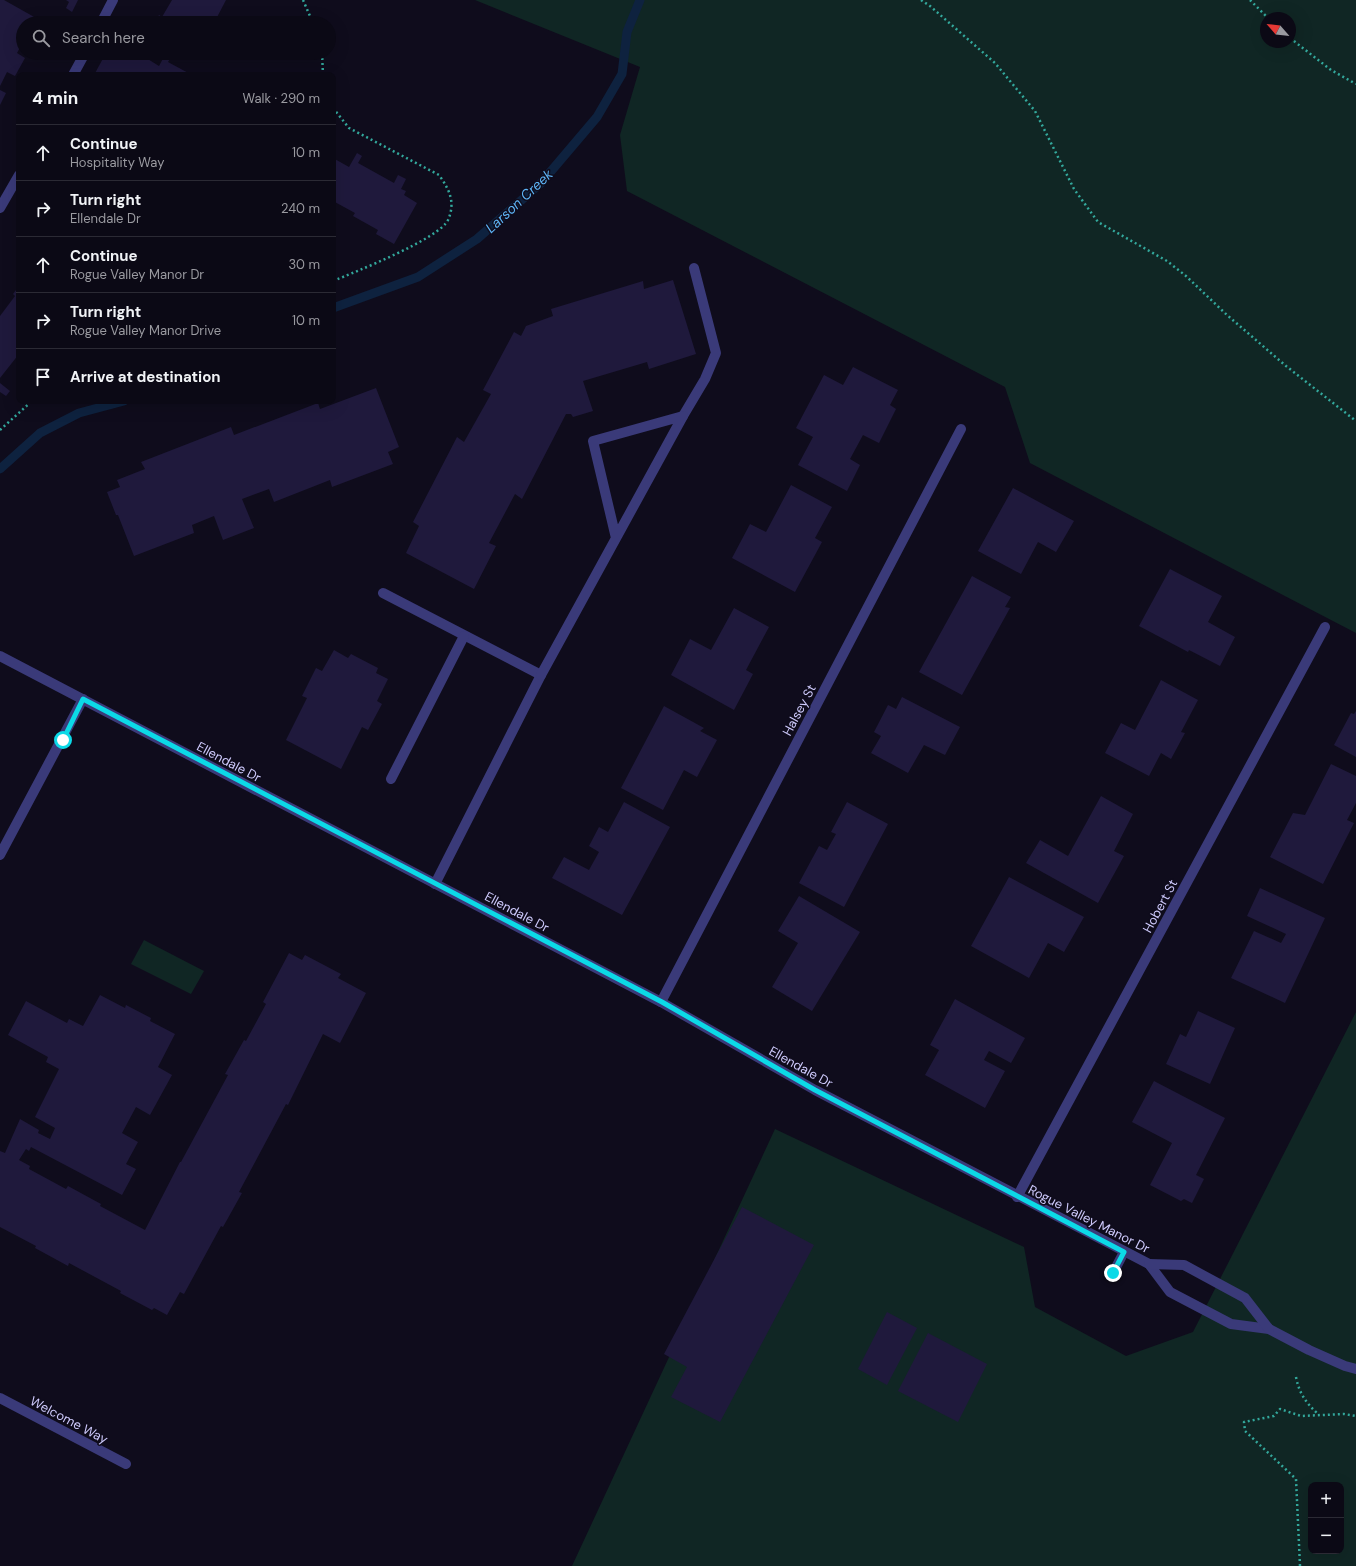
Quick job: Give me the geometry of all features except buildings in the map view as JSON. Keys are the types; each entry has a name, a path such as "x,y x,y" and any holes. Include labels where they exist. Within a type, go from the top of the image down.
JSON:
{"street":[{"path":"104,16 112,0"},
{"path":"76,72 82,60"},
{"path":"0,208 16,180"},
{"path":"434,884 541,674 683,416 705,379 716,353 694,268"},
{"path":"616,538 593,441 683,416"},
{"name":"Halsey St","path":"662,1002 961,430"},
{"path":"383,593 464,636 541,674"},
{"name":"Hobert St","path":"1017,1197 1325,627"},
{"path":"391,779 464,636"},
{"name":"Ellendale Dr","path":"0,656 662,1002 815,1090 1017,1197"},
{"path":"0,855 83,699"},
{"name":"Rogue Valley Manor Dr","path":"1017,1197 1149,1264"},
{"path":"1113,1273 1124,1252"},
{"path":"1149,1264 1170,1292 1231,1324 1269,1329 1309,1350 1345,1366 1356,1369"},
{"path":"1149,1264 1184,1265 1245,1298 1269,1329"},
{"name":"Welcome Way","path":"0,1398 126,1464"}],"path":[{"path":"303,0 310,16"},
{"path":"921,0 930,6 995,63 1016,87 1035,111 1074,189 1098,222 1167,261 1180,271 1286,366 1356,421"},
{"path":"1250,0 1262,12"},
{"path":"1296,43 1331,70 1356,84"},
{"path":"322,60 323,72"},
{"path":"336,112 349,128 438,175 449,189 452,203 448,221 427,238 370,266 336,280"},
{"path":"0,430 29,404"},
{"path":"1296,1378 1298,1390 1308,1405 1318,1414"},
{"path":"1300,1566 1296,1479 1245,1431 1244,1422 1274,1416 1280,1409 1301,1416 1318,1414 1344,1414 1356,1416"}],"green space":[{"path":"475,0 1356,0 1356,633 1030,463 1005,387 627,191 620,135 640,67"},
{"path":"144,940 204,971 191,994 131,964"},
{"path":"1356,1012 1356,1566 572,1566 775,1129 1024,1247 1035,1307 1126,1356 1193,1332"}],"waterway":[{"name":"Larson Creek","path":"336,307 418,277 477,239 541,183 597,117 622,74 627,32 640,0"},
{"name":"Larson Creek","path":"0,469 40,433 79,413 113,404"}],"route":[{"path":"63,740 83,699 662,1002 815,1090 1124,1252 1113,1273"}]}
